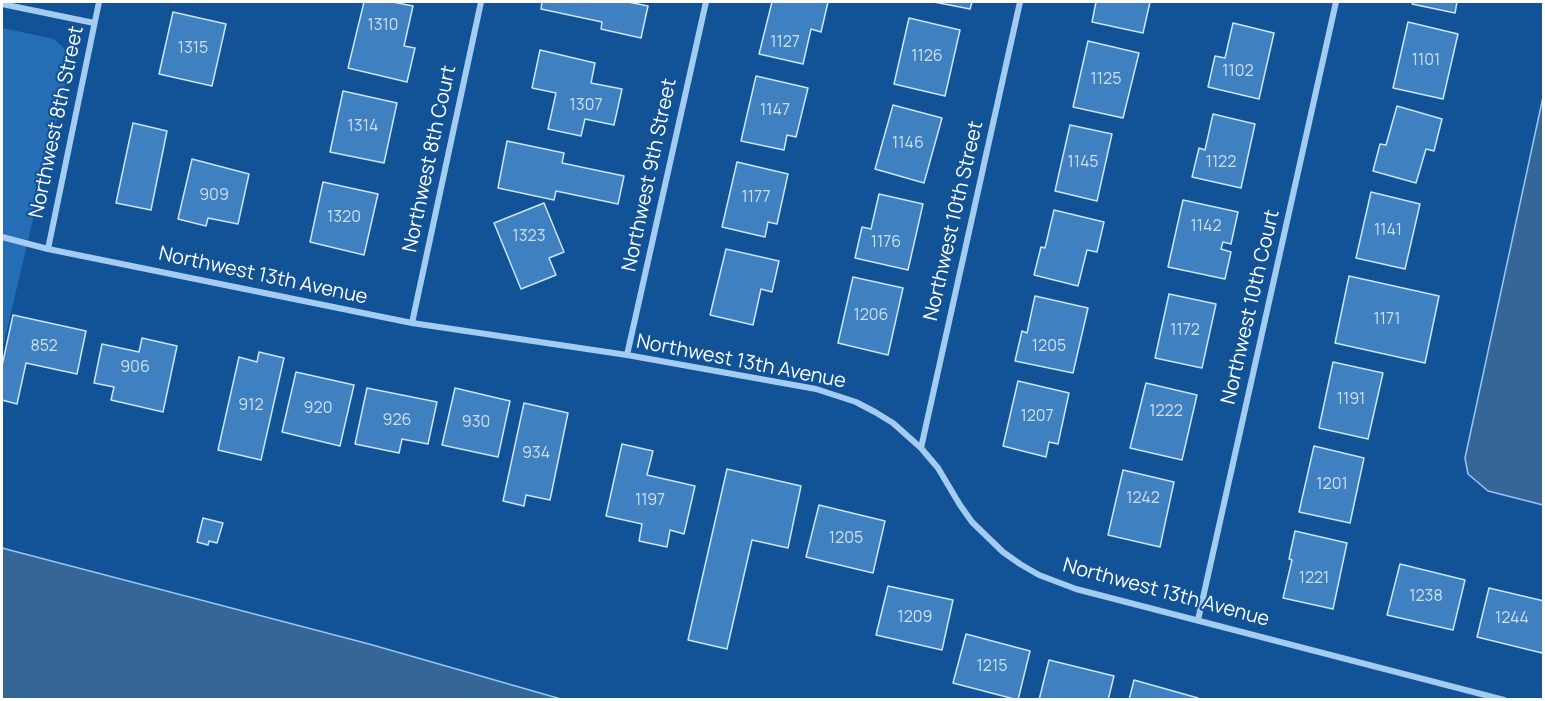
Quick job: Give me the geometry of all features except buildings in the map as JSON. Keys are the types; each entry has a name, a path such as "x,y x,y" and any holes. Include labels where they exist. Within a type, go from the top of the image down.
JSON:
{"street":[{"name":"Northwest 8th Street","path":"48,249 99,2"},
{"name":"Northwest 8th Court","path":"411,323 481,2"},
{"name":"Northwest 9th Street","path":"627,355 706,2"},
{"name":"Northwest 10th Street","path":"921,448 1020,2"},
{"name":"Northwest 10th Court","path":"1198,620 1336,2"},
{"path":"2,4 94,23"},
{"name":"Northwest 13th Avenue","path":"2,237 48,249 411,323 627,355 804,387 856,402 893,423 921,448 938,468 972,522 1003,552 1039,575 1076,589 1504,699"}],"shaded area":[{"path":"2,28 54,39 72,56 2,350"},
{"path":"1543,97 1543,505 1488,491 1468,474 1465,458"},
{"path":"2,548 369,644 561,699 2,699"}]}
